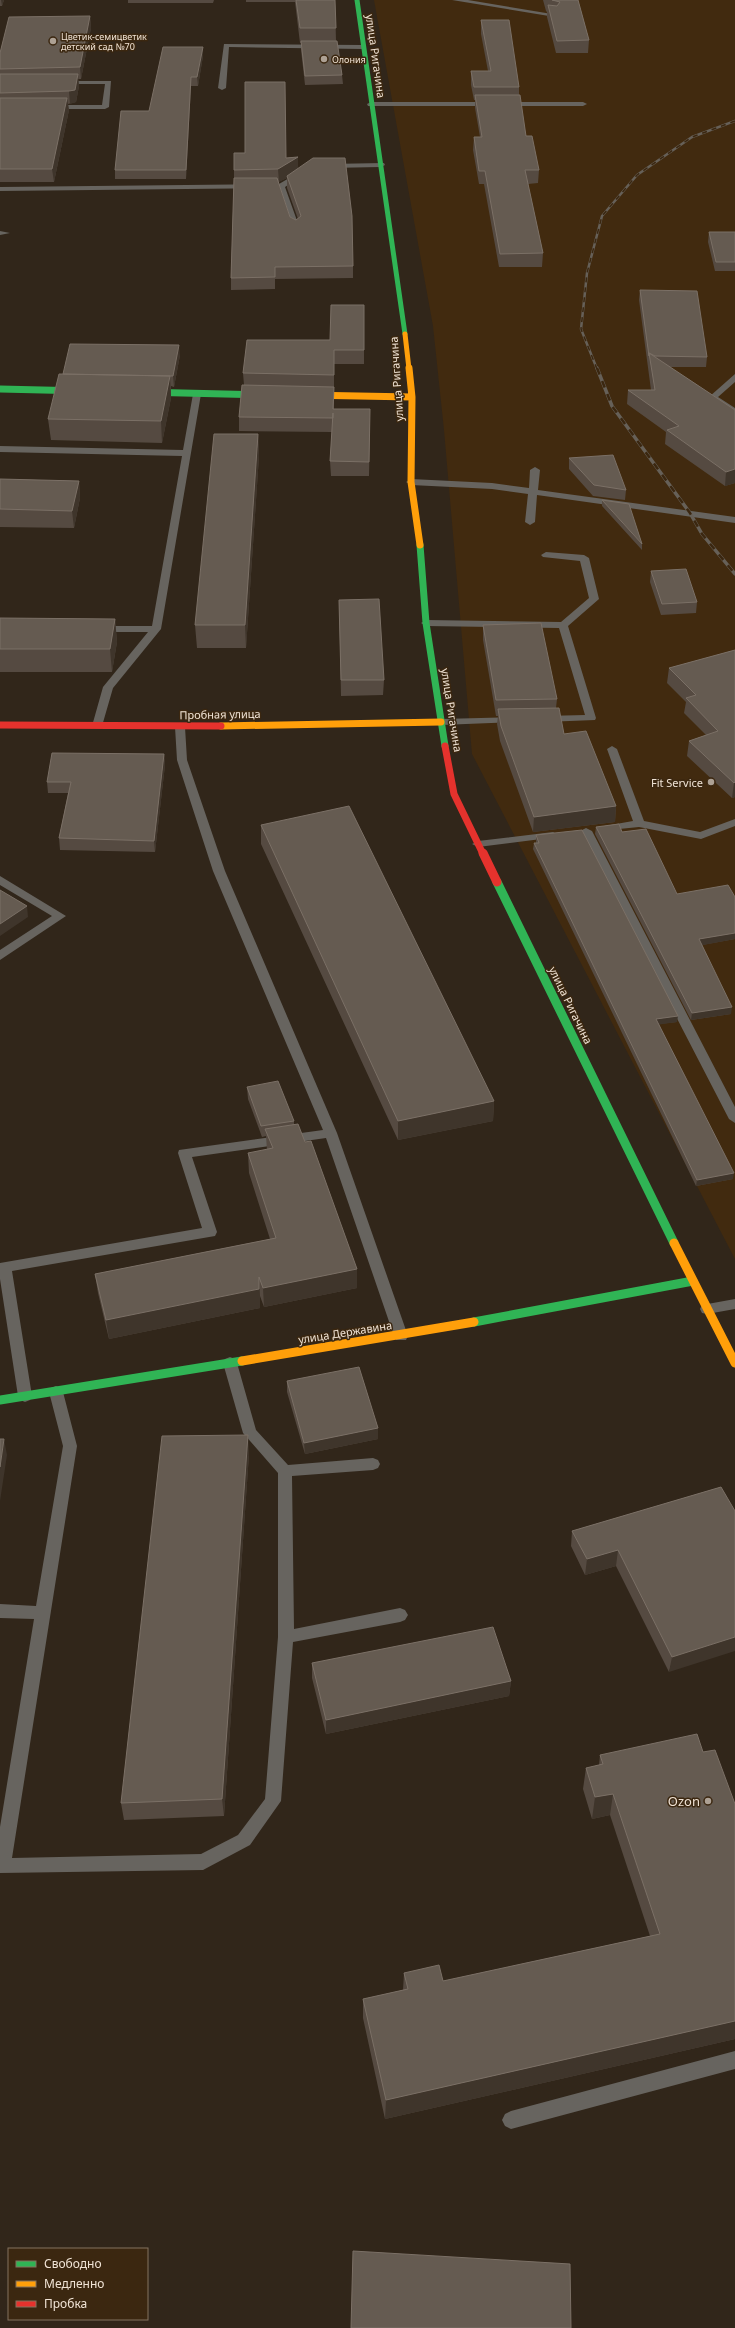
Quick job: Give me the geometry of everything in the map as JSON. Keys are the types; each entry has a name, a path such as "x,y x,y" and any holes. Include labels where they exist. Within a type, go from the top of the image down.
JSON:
{"main road":[{"name":"улица Ригачина","path":"356,0 402,307 412,397 411,482 420,542 426,623 454,794 693,1281 735,1363"},
{"path":"0,389 94,391"},
{"path":"134,392 412,397"},
{"name":"Пробная улица","path":"0,725 180,727 441,722"},
{"name":"улица Державина","path":"0,1400 400,1336 693,1281"}],"lane":[{"path":"455,0 555,15"},
{"path":"222,88 226,45 362,47"},
{"path":"45,107 105,107 109,82 54,83"},
{"path":"371,104 583,104"},
{"path":"319,166 381,165"},
{"path":"0,189 281,186 306,170"},
{"path":"281,186 296,229"},
{"path":"735,377 713,397 735,412"},
{"path":"97,726 108,687 156,629 197,394"},
{"path":"0,449 187,453"},
{"path":"530,522 535,470"},
{"path":"411,482 492,486 735,520"},
{"path":"426,623 563,625 594,599 584,558 546,555"},
{"path":"441,722 590,718 563,625"},
{"path":"86,629 156,629"},
{"path":"180,727 182,760 218,871 331,1133 400,1336"},
{"path":"612,749 640,824"},
{"path":"478,844 640,824 701,836 735,822"},
{"path":"586,831 735,1119"},
{"path":"0,880 60,916 0,956"},
{"path":"25,1396 5,1267 210,1232 184,1153 331,1133"},
{"path":"707,1309 735,1304"},
{"path":"56,1392 70,1446 1,1870 203,1862 244,1840 273,1801 286,1637 285,1471 250,1433 230,1363"},
{"path":"285,1471 373,1464"},
{"path":"0,1611 43,1613"},
{"path":"286,1637 400,1615"},
{"path":"511,2120 735,2060"}],"shaded area":[{"path":"374,0 735,0 735,1259 472,754 444,430 433,326"}],"building":[{"path":"296,0 335,0 336,28 300,28"},
{"path":"552,0 578,0 589,40 557,41 548,5 557,6 560,2"},
{"path":"90,16 80,67 0,69 0,53 9,17"},
{"path":"481,20 509,20 519,87 474,87 471,71 491,71"},
{"path":"301,41 337,41 342,75 305,76"},
{"path":"163,47 203,47 197,77 191,77 186,170 115,170 121,111 149,111"},
{"path":"0,74 78,74 75,90 0,93"},
{"path":"245,82 285,82 286,158 298,157 278,169 234,170 234,153 245,153"},
{"path":"475,95 520,95 526,136 532,136 539,170 525,170 543,253 500,254 485,171 479,171 474,137 482,137"},
{"path":"0,98 67,98 52,169 0,169"},
{"path":"313,158 345,158 352,216 353,266 275,267 275,277 231,278 234,178 277,178 290,217 296,220 301,216 287,176"},
{"path":"709,232 735,232 735,262 716,262"},
{"path":"640,290 697,291 707,357 655,356 649,353 649,356"},
{"path":"331,305 364,305 364,350 334,350 334,375 243,373 247,340 330,340"},
{"path":"70,344 179,345 173,376 63,374"},
{"path":"649,353 735,410 735,469 726,472 667,430 679,426 628,390 655,390"},
{"path":"59,374 170,376 161,421 48,419"},
{"path":"242,385 334,387 333,409 370,409 369,462 330,461 333,418 239,417"},
{"path":"214,434 258,434 245,625 195,625"},
{"path":"613,455 626,490 594,485 569,458"},
{"path":"0,479 79,481 72,511 0,509"},
{"path":"602,500 629,504 642,544"},
{"path":"686,569 697,602 662,604 651,571"},
{"path":"379,599 384,680 341,680 339,600"},
{"path":"0,618 115,619 110,649 0,649"},
{"path":"541,623 557,699 496,700 483,625"},
{"path":"735,650 734,783 689,741 718,731 686,698 696,695 669,668"},
{"path":"559,708 564,734 586,731 616,806 534,817 501,726 498,709"},
{"path":"52,753 164,754 154,841 59,838 71,782 47,782"},
{"path":"349,806 494,1101 398,1121 261,825"},
{"path":"619,824 622,832 646,829 677,894 728,885 735,897 735,933 699,939 732,1007 692,1013 596,827"},
{"path":"582,830 678,1016 656,1019 734,1173 697,1180 534,843 539,843 536,835"},
{"path":"0,890 27,906 0,924"},
{"path":"278,1081 294,1121 261,1126 247,1087"},
{"path":"298,1124 305,1142 311,1141 357,1269 263,1288 259,1277 259,1289 106,1320 95,1274 276,1238 248,1153 273,1148 265,1129"},
{"path":"359,1367 378,1428 304,1443 287,1381"},
{"path":"248,1435 222,1799 121,1803 162,1436"},
{"path":"0,1439 4,1439 0,1467"},
{"path":"721,1487 735,1511 735,1637 672,1657 618,1550 587,1559 572,1531"},
{"path":"493,1627 511,1681 326,1720 312,1663"},
{"path":"697,1734 703,1752 715,1750 735,1804 735,2021 386,2100 363,1999 408,1989 404,1973 439,1965 443,1981 660,1934 613,1794 595,1797 586,1768 603,1764 600,1755"},
{"path":"353,2251 570,2264 571,2328 351,2328"}],"railway":[{"path":"597,369 581,329 587,273 602,216 637,175 692,137 735,121"},
{"path":"597,368 612,406 690,513 702,534 735,574"}],"traffic: fast":[{"path":"357,0 405,334"},
{"path":"0,389 85,391"},
{"path":"141,392 271,395"},
{"path":"420,545 426,623 445,746"},
{"path":"497,882 674,1243"},
{"path":"474,1322 693,1281"},
{"path":"0,1400 242,1361"}],"traffic: slow":[{"path":"405,334 412,397 411,482 420,545"},
{"path":"305,395 412,397"},
{"path":"221,726 441,722"},
{"path":"674,1243 735,1363"},
{"path":"242,1361 474,1322"}],"traffic: jam":[{"path":"0,725 221,726"},
{"path":"445,746 454,794 497,882"}],"place":[{"name":"Цветик-семицветик детский сад №70","path":"53,41"},
{"name":"Олония","path":"324,59"},
{"name":"Fit Service","path":"711,782"},
{"name":"Ozon","path":"708,1801"}]}
